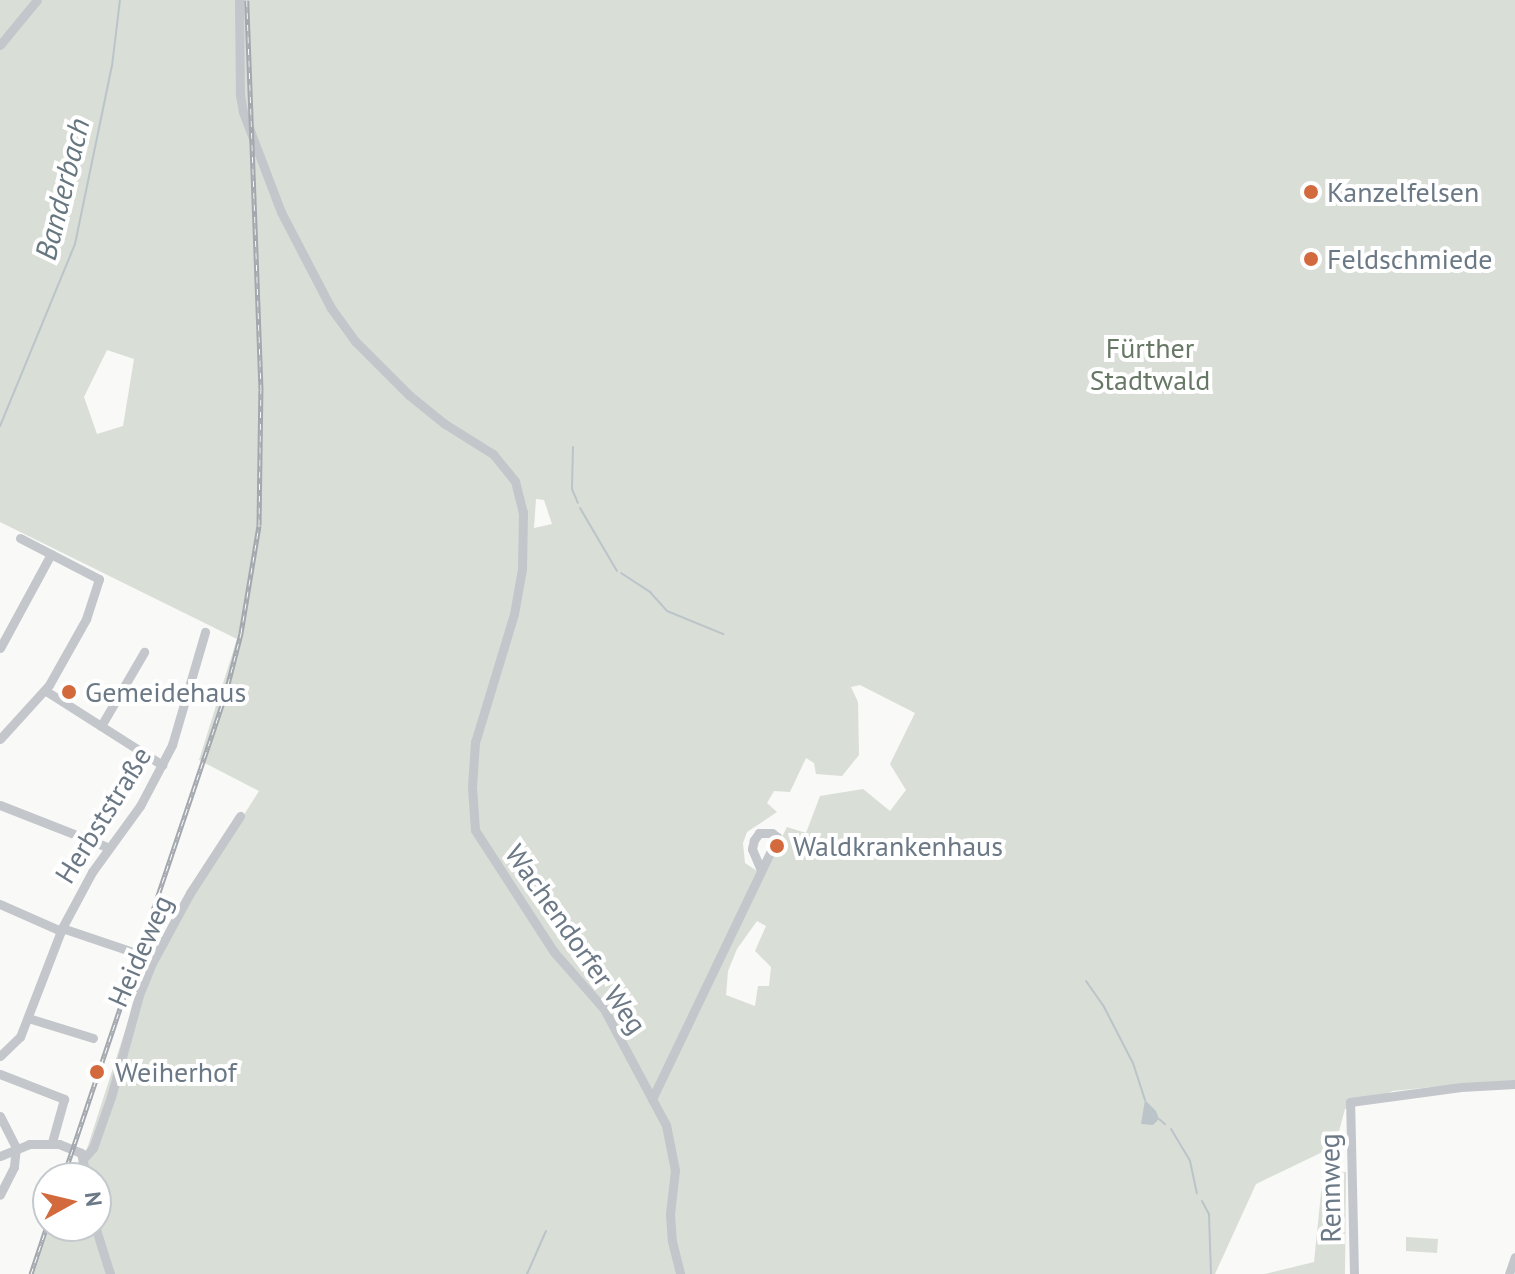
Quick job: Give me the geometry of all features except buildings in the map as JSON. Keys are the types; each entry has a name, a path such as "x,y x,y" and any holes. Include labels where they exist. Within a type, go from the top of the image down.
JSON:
{"street":[{"path":"0,45 37,0"},
{"name":"Wachendorfer Weg","path":"239,0 243,112 281,212 331,308 381,369 436,418 493,454 515,481 523,512 522,569 514,614 475,742 472,787 475,830 554,952 604,1009 666,1125 673,1148 670,1214 680,1274"},
{"path":"0,739 46,691 86,619 99,579 20,538"},
{"path":"0,648 51,554"},
{"name":"Herbststraße","path":"0,1056 16,1043 62,930 107,847 140,806 173,743 205,632"},
{"path":"101,726 144,652"},
{"path":"46,691 162,765"},
{"path":"0,805 107,847"},
{"name":"Heideweg","path":"84,1158 93,1148 111,1097 139,995 152,963 190,893 240,816"},
{"path":"652,1099 761,870"},
{"path":"0,904 62,930 133,952"},
{"path":"28,1018 93,1038"},
{"path":"0,1074 64,1099 52,1142"},
{"name":"Rennweg","path":"1354,1274 1350,1102 1461,1087 1515,1084"},
{"path":"0,1116 16,1147 14,1167 0,1195"},
{"path":"0,1156 16,1147 52,1142 73,1149 85,1162"},
{"path":"100,1242 110,1274"},
{"path":"1509,1274 1515,1257"}],"green space":[{"name":"Fürther Stadtwald","path":"0,0 1515,0 1515,1083 1461,1084 1393,1091 1345,1109 1335,1146 1256,1184 1215,1274 34,1274 45,1242 112,1242 112,1162 78,1162 85,1155 143,975 259,791 199,760 237,639 0,522","holes":["107,350 134,359 123,426 97,434 84,397","536,499 544,500 552,524 534,528","860,685 915,713 890,764 906,790 890,811 863,789 820,796 806,833 787,827 763,875 745,863 743,843 747,832 777,812 767,803 774,791 790,792 806,758 814,763 816,774 842,776 859,755 858,702 851,687","757,921 766,926 755,951 771,967 769,986 758,986 755,1006 726,995 728,971 737,949"]},
{"path":"1346,1172 1345,1274 1265,1274 1314,1262 1323,1174"},
{"path":"1406,1237 1438,1239 1437,1253 1406,1251"}],"shaded area":[{"path":"1145,1100 1159,1119 1153,1125 1141,1124"}],"waterway":[{"name":"Banderbach","path":"0,426 75,244 112,66 120,0"},
{"path":"573,447 572,489 578,503"},
{"path":"580,508 617,571"},
{"path":"621,573 650,592 667,611 723,634"},
{"path":"1086,981 1103,1005 1133,1063 1145,1100"},
{"path":"1159,1119 1165,1124"},
{"path":"1171,1129 1190,1161 1197,1193"},
{"path":"1202,1201 1209,1214 1211,1274"},
{"path":"527,1274 546,1231"}],"railway":[{"path":"68,1162 225,696 241,633 259,525 261,390 247,0"},
{"path":"31,1274 42,1242"}],"place":[{"name":"Kanzelfelsen","path":"1311,192"},
{"name":"Feldschmiede","path":"1311,259"},
{"name":"Gemeidehaus","path":"69,692"},
{"name":"Waldkrankenhaus","path":"777,846"},
{"name":"Weiherhof","path":"97,1072"}]}
